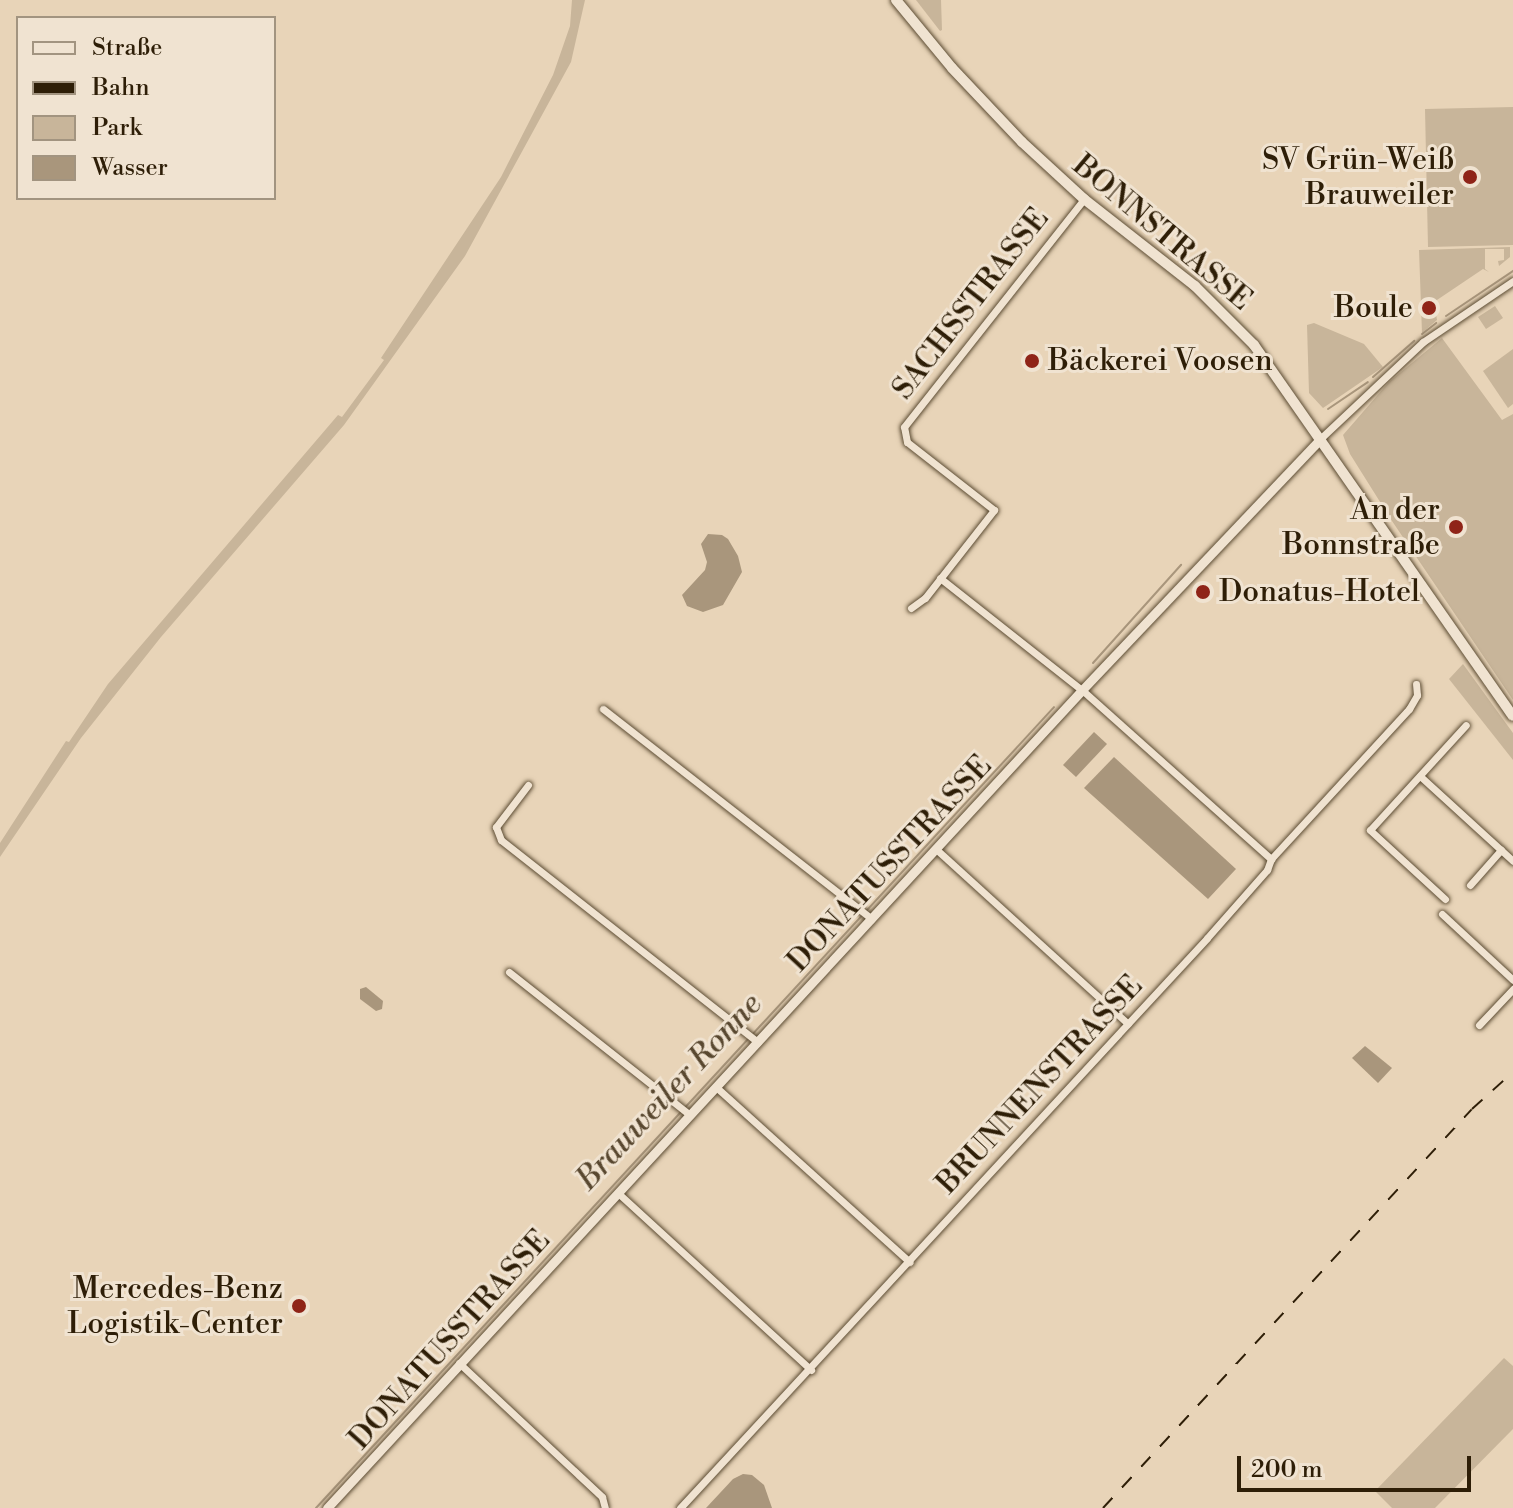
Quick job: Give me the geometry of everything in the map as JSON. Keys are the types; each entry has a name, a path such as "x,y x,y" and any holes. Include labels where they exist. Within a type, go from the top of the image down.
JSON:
{"main road":[{"name":"BONNSTRASSE","path":"896,0 989,110 1084,199 1195,286 1260,352 1513,716"}],"street":[{"name":"SACHSSTRASSE","path":"911,608 925,598 994,510 907,442 904,427 1084,199"},
{"name":"DONATUSSTRASSE","path":"327,1508 870,918 1321,438 1423,342 1513,281"},
{"path":"940,578 1082,690 1271,859"},
{"name":"BRUNNENSTRASSE","path":"680,1508 811,1370 1267,870 1271,859 1409,709 1417,695 1416,684"},
{"path":"603,709 870,918"},
{"path":"1445,899 1370,830 1466,725"},
{"path":"1420,776 1513,861"},
{"path":"528,785 496,827 501,840 757,1041"},
{"path":"937,850 1128,1024"},
{"path":"1470,885 1501,850"},
{"path":"1442,914 1513,980"},
{"path":"509,972 689,1113"},
{"path":"1479,1025 1513,989"},
{"path":"716,1087 910,1262"},
{"path":"618,1193 811,1370"},
{"path":"459,1363 602,1497 605,1508"}],"green space":[{"path":"572,0 585,0 571,62 465,256 344,425 161,637 81,738 0,857 0,843 66,741 69,742 108,684 338,415 342,417 384,360 381,358 501,177 553,75 570,26"},
{"path":"916,0 941,0 942,30 940,31"},
{"name":"SV Grün-Weiß Brauweiler","path":"1513,107 1513,245 1428,247 1425,109"},
{"path":"1510,247 1510,257 1499,266 1498,261 1504,260 1504,249 1485,249 1485,269 1489,272 1483,269 1434,302 1437,320 1422,333 1419,250"},
{"path":"1495,306 1503,318 1486,329 1478,317"},
{"path":"1314,323 1364,344 1383,367 1323,408 1309,393 1307,325"},
{"name":"An der Bonnstraße","path":"1442,338 1502,420 1513,414 1513,700 1392,521 1350,454 1343,435 1389,382"},
{"path":"1513,349 1513,404 1508,408 1483,371"},
{"path":"1463,664 1513,733 1513,760 1449,679"},
{"path":"1504,1358 1513,1366 1513,1429 1435,1508 1392,1508 1375,1491"}],"water":[{"path":"708,534 722,535 728,539 738,556 742,572 723,605 703,612 687,606 682,595 705,570 707,562 701,544"},
{"path":"1094,732 1107,744 1076,777 1063,765"},
{"path":"1114,757 1236,869 1208,899 1084,788"},
{"path":"366,987 383,1001 382,1009 376,1011 360,999 360,989"},
{"path":"1365,1046 1392,1068 1378,1083 1352,1058"},
{"path":"743,1474 752,1475 764,1485 772,1508 706,1508 733,1479"}],"waterway":[{"path":"1446,316 1513,271"},
{"path":"1422,334 1436,323"},
{"path":"1373,377 1414,341"},
{"path":"1328,409 1368,382"},
{"name":"Brauweiler Ronne","path":"1093,663 1181,565"},
{"name":"Brauweiler Ronne","path":"316,1508 1054,707"}],"railway":[{"path":"1103,1508 1472,1109 1513,1072"}],"place":[{"name":"SV Grün-Weiß Brauweiler","path":"1470,177"},
{"name":"Boule","path":"1429,308"},
{"name":"Bäckerei Voosen","path":"1032,361"},
{"name":"An der Bonnstraße","path":"1456,527"},
{"name":"Donatus-Hotel","path":"1203,592"},
{"name":"Mercedes-Benz Logistik-Center","path":"299,1306"}]}
